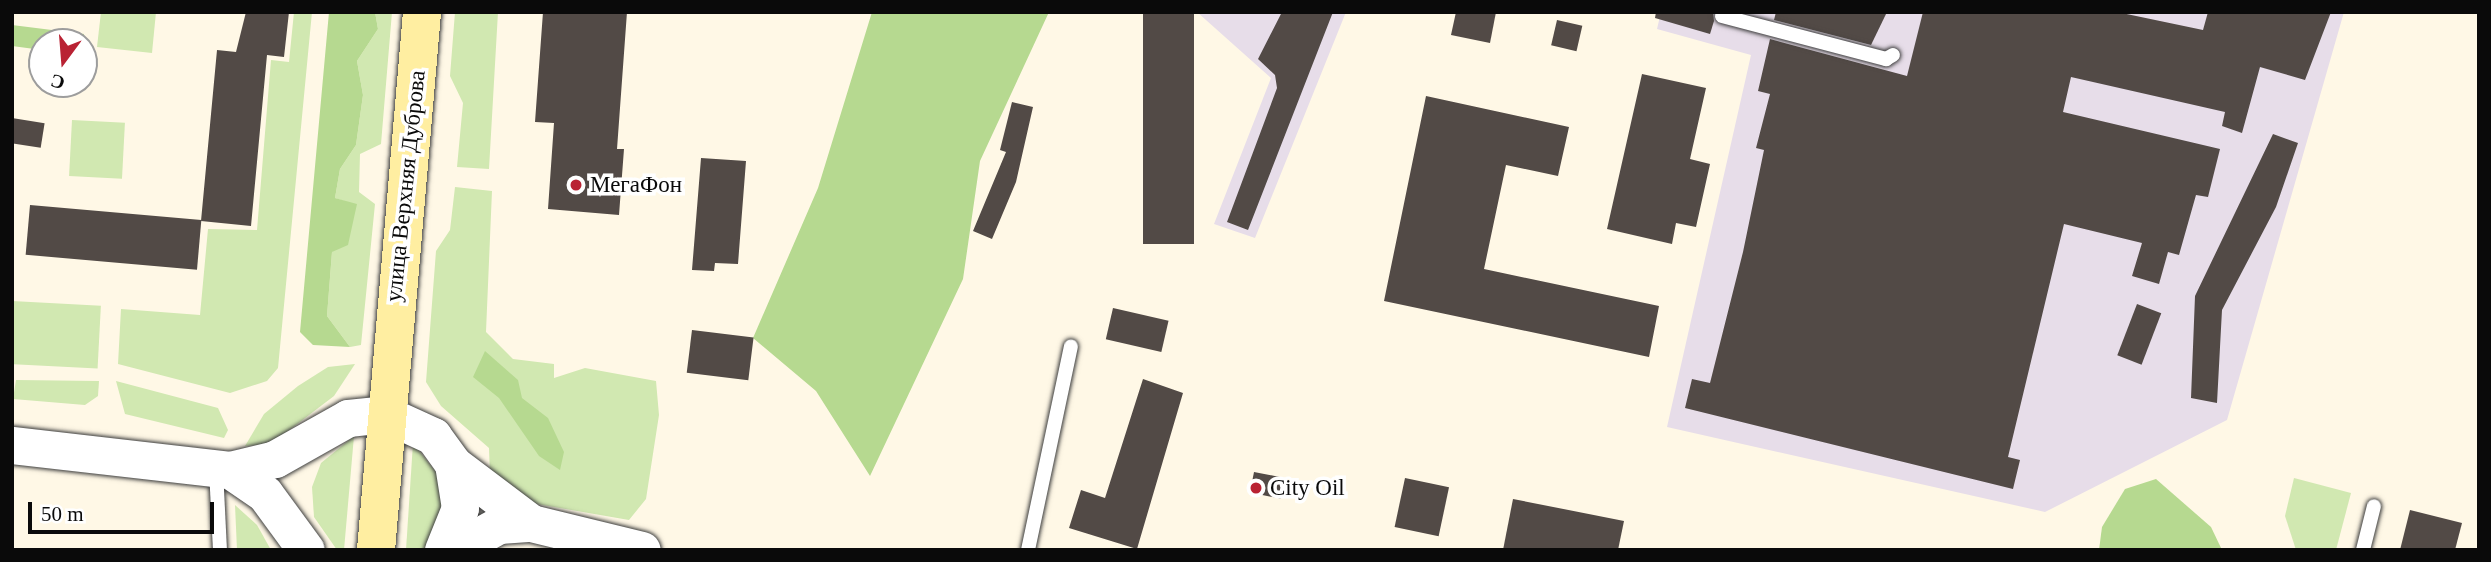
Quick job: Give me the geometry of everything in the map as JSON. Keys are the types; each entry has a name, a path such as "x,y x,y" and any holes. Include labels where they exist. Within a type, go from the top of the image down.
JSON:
{"main road":[{"name":"улица Верхняя Дуброва","path":"376,550 389,359 422,12"}],"street":[{"name":"улица Верхняя Дуброва","path":"303,544 289,500 296,466 321,433 358,403 389,359"},
{"path":"389,359 443,450 460,508 443,550"},
{"path":"223,469 321,433 385,414 443,450 531,523"},
{"path":"12,445 223,469 265,494 303,544"},
{"path":"454,550 499,525 531,523 642,550"}],"lane":[{"path":"1722,16 1886,59 1893,55"},
{"path":"1028,550 1071,346"},
{"path":"219,550 223,469"},
{"path":"2363,550 2374,506"}],"shaded area":[{"path":"1197,12 1346,12 1255,238 1214,224 1271,78"},
{"path":"1661,12 2344,12 2227,420 2045,512 1667,427 1751,55 1657,29"}],"green space":[{"path":"101,12 156,12 152,53 98,47"},
{"path":"294,12 312,12 278,368 267,381 230,393 118,364 121,309 200,315 208,229 257,230 271,60 289,62"},
{"path":"329,12 375,12 378,29 357,61 363,95 356,145 340,169 335,198 357,204 348,245 332,252 327,316 350,347 313,345 300,332"},
{"path":"375,12 392,12 381,144 360,154 359,192 375,204 361,345 350,347 327,316 332,252 356,205 335,198 340,169 356,145 363,95 357,61 378,29"},
{"path":"455,12 498,12 489,169 457,167 463,103 450,76"},
{"path":"872,12 1049,12 980,161 963,279 870,476 816,391 753,338 818,188"},
{"path":"12,25 36,28 28,28 28,48 12,46"},
{"path":"72,120 125,123 122,179 69,176"},
{"path":"455,187 492,191 486,332 513,359 554,364 554,378 585,368 656,381 659,415 646,499 629,520 531,503 490,476 489,448 441,406 426,382 436,251 450,230"},
{"path":"12,301 101,306 98,369 12,364"},
{"path":"485,351 518,380 522,398 548,418 564,452 560,470 539,456 499,398 473,377"},
{"path":"355,364 334,396 271,444 245,446 264,414 298,386 328,367"},
{"path":"16,380 99,381 98,396 85,405 13,399"},
{"path":"116,381 218,408 228,430 224,438 125,414"},
{"path":"354,436 344,550 337,550 314,517 312,487 321,463"},
{"path":"413,443 443,481 440,526 423,550 406,550"},
{"path":"2294,478 2351,493 2336,550 2296,550 2285,516"},
{"path":"2156,479 2211,527 2222,550 2099,550 2102,527 2125,489"},
{"path":"235,505 257,525 271,550 237,550"}],"building":[{"path":"246,12 289,12 284,57 267,55 251,226 201,221 217,50 236,52"},
{"path":"543,12 627,12 617,149 624,149 619,215 548,209 554,123 535,122"},
{"path":"1143,12 1194,12 1194,244 1143,244"},
{"path":"1282,12 1333,12 1248,230 1227,222 1277,88 1275,75 1258,59"},
{"path":"1456,12 1496,12 1490,43 1451,35"},
{"path":"1656,12 1713,12 1714,21 1710,34 1655,18"},
{"path":"1776,12 1887,12 1871,45 1774,20"},
{"path":"1923,12 2117,12 2203,30 2208,12 2331,12 2305,80 2260,67 2242,133 2222,126 2225,112 2071,77 2063,112 2220,149 2208,197 2196,195 2179,255 2168,252 2159,284 2132,276 2142,243 2064,224 2008,457 2020,460 2013,489 1685,408 1692,379 1710,383 1743,252 1764,150 1756,148 1770,94 1758,91 1770,39 1907,76"},
{"path":"1557,20 1582,26 1576,51 1551,45"},
{"path":"1642,74 1706,88 1690,159 1710,164 1696,227 1676,223 1672,244 1607,229"},
{"path":"1426,96 1569,127 1558,176 1506,165 1484,269 1659,306 1649,357 1384,301"},
{"path":"1012,102 1033,107 1016,182 992,239 973,231 1006,152 1000,150"},
{"path":"12,118 45,123 41,148 12,143"},
{"path":"2273,134 2298,143 2276,207 2222,310 2217,403 2191,398 2195,296"},
{"path":"701,158 746,161 738,264 715,263 714,271 692,270"},
{"path":"30,205 201,220 197,270 26,255"},
{"path":"2137,304 2161,313 2142,365 2117,355"},
{"path":"1113,308 1169,321 1161,352 1106,339"},
{"path":"692,330 754,338 748,380 687,373"},
{"path":"1143,379 1183,393 1137,549 1069,528 1081,490 1105,498"},
{"path":"1254,472 1284,478 1280,499 1250,493"},
{"path":"1405,478 1449,487 1439,536 1395,527"},
{"path":"1513,499 1624,521 1618,550 1503,550"},
{"path":"2410,510 2462,523 2455,550 2400,550"}],"place":[{"name":"МегаФон","path":"576,185"},
{"name":"City Oil","path":"1256,488"}]}
